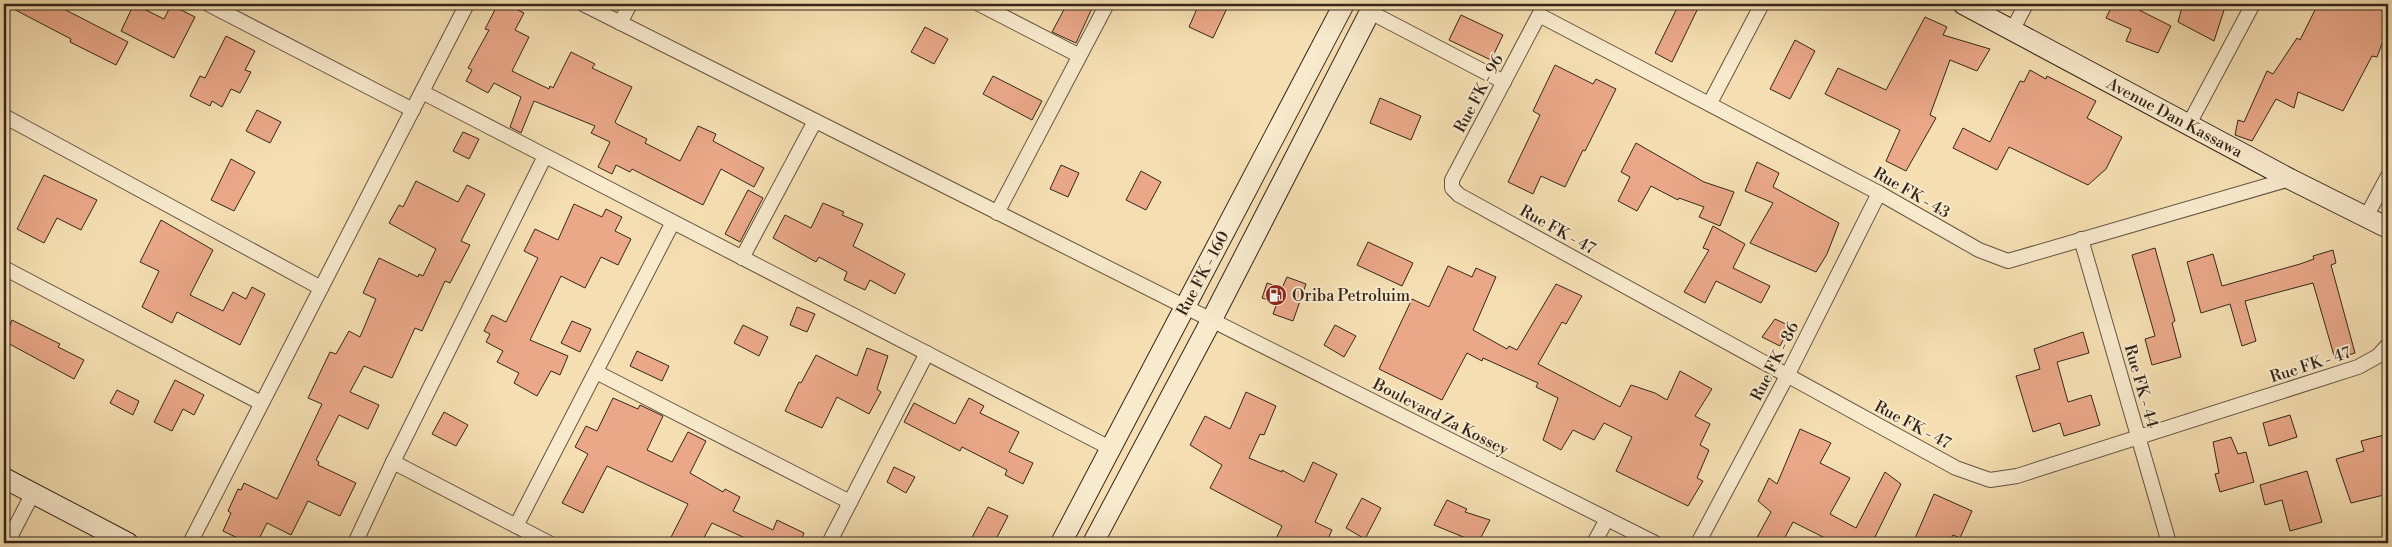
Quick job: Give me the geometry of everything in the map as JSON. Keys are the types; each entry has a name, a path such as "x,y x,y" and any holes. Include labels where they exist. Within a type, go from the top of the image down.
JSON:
{"main road":[{"name":"Rue FK - 160","path":"1061,543 1344,4"},
{"name":"Avenue Dan Kassawa","path":"1963,4 2013,29 2290,179 2388,228"},
{"name":"Rue FK - 160","path":"1093,543 1212,321 1372,8"},
{"path":"4,478 128,543"}],"street":[{"path":"208,4 413,110"},
{"path":"190,543 467,4"},
{"name":"Boulevard Za Kossey","path":"583,4 1655,543"},
{"path":"620,23 630,4"},
{"path":"979,4 1078,56"},
{"path":"997,213 1107,4"},
{"path":"1710,103 1762,4"},
{"path":"2013,29 2026,4"},
{"path":"2188,124 2253,4"},
{"path":"1372,8 1504,82"},
{"name":"Rue FK - 43","path":"1539,15 1879,193 1979,250 2008,261 2290,179"},
{"name":"Rue FK - 96","path":"1452,188 1452,180 1539,15"},
{"path":"422,92 1110,448"},
{"path":"4,116 321,288"},
{"path":"742,258 815,121"},
{"path":"355,543 545,156"},
{"path":"2366,217 2388,176"},
{"name":"Rue FK - 47","path":"1452,188 1459,195 1956,468 1990,480 2017,476 2358,367 2378,356 2388,345"},
{"name":"Rue FK - 86","path":"1698,543 1787,376 1879,193"},
{"path":"516,526 673,222"},
{"name":"Rue FK - 44","path":"2081,239 2169,543"},
{"path":"4,268 261,403"},
{"path":"829,543 928,353"},
{"path":"596,372 850,502"},
{"path":"394,462 549,543"},
{"path":"7,543 33,493"},
{"path":"1594,543 1607,519"}],"building":[{"path":"4,4 54,4 128,42 116,65 70,42 71,39"},
{"path":"134,4 164,19 171,5 195,17 174,58 121,31"},
{"path":"498,4 506,4 524,13 515,30 529,37 512,71 549,89 550,86 553,88 571,52 595,64 592,68 632,87 615,122 617,124 647,139 645,143 680,161 698,126 716,134 713,141 764,168 754,187 721,169 703,205 632,169 630,172 616,165 612,174 598,167 610,142 591,133 595,126 534,101 521,133 510,127 521,97 494,83 488,93 466,81 472,70 468,68 489,30 485,29"},
{"path":"1067,4 1094,4 1076,43 1052,32"},
{"path":"1199,4 1229,4 1213,38 1189,27"},
{"path":"1679,4 1700,4 1672,62 1655,53"},
{"path":"2113,4 2143,4 2139,10 2171,26 2158,53 2126,41 2131,29 2106,18"},
{"path":"2183,4 2226,4 2214,41 2178,22"},
{"path":"2318,4 2388,4 2388,28 2377,57 2372,56 2343,111 2298,92 2294,108 2276,99 2252,141 2235,135 2238,120 2244,122 2267,71 2273,74 2297,38 2300,40"},
{"path":"1461,15 1503,35 1491,60 1449,40"},
{"path":"1925,17 1947,27 1943,35 1990,49 1977,71 1950,60 1930,115 1936,118 1906,171 1886,161 1900,130 1825,94 1838,68 1886,90"},
{"path":"925,27 948,39 934,64 911,52"},
{"path":"226,36 255,51 245,70 251,72 240,93 231,89 222,107 212,101 210,106 190,96 200,76 205,78"},
{"path":"1795,40 1815,51 1790,99 1770,89"},
{"path":"1555,65 1593,84 1596,79 1616,89 1565,187 1541,176 1533,194 1508,182 1540,115 1533,111"},
{"path":"2030,70 2046,79 2047,76 2096,101 2087,118 2122,137 2106,169 2088,185 2009,147 1997,170 1953,148 1963,128 1990,142 2020,81 2024,82"},
{"path":"993,76 1042,101 1032,120 983,94"},
{"path":"1380,98 1421,116 1411,140 1370,123"},
{"path":"257,110 281,122 270,143 246,131"},
{"path":"463,132 479,139 469,159 453,151"},
{"path":"1636,143 1704,182 1734,192 1720,226 1699,217 1704,207 1679,198 1678,200 1651,186 1637,211 1618,201 1630,177 1621,172"},
{"path":"231,159 255,172 234,211 211,200"},
{"path":"1757,162 1779,173 1773,187 1839,223 1827,254 1816,272 1750,243 1773,203 1745,191"},
{"path":"1061,165 1079,173 1068,197 1050,189"},
{"path":"1141,171 1161,182 1146,210 1126,200"},
{"path":"44,175 97,200 81,230 57,218 44,243 17,229"},
{"path":"416,181 458,202 467,185 485,194 461,241 470,245 450,283 445,281 422,331 415,328 392,378 364,366 350,392 379,405 368,429 339,415 316,460 319,462 318,465 356,483 340,516 308,501 291,535 267,523 257,543 248,543 223,531 231,513 228,511 238,489 241,490 244,483 277,499 322,404 308,398 330,352 336,354 349,331 360,337 376,299 363,293 379,258 418,277 419,274 423,276 436,249 389,223 399,205 403,207"},
{"path":"748,190 763,198 740,242 725,234"},
{"path":"823,203 844,212 842,215 863,224 853,246 905,274 895,294 870,280 865,290 844,280 847,272 819,257 816,262 773,238 785,215 811,228"},
{"path":"574,204 602,217 606,209 622,217 615,231 631,239 618,265 601,257 585,288 561,276 530,340 568,356 560,375 551,371 537,396 514,383 519,373 497,362 503,351 486,342 490,334 484,331 492,315 506,322 538,258 524,251 535,229 558,240"},
{"path":"161,220 213,250 190,295 223,311 233,292 246,299 252,287 265,294 240,345 177,312 172,323 142,307 159,271 140,262"},
{"path":"1713,226 1745,244 1733,268 1770,286 1761,303 1716,281 1705,303 1684,292 1709,250 1703,248"},
{"path":"1368,242 1413,263 1402,286 1357,265"},
{"path":"2155,248 2175,321 2172,323 2181,357 2152,365 2145,339 2155,336 2132,255"},
{"path":"2333,250 2336,263 2331,265 2355,353 2335,359 2313,283 2245,301 2256,341 2242,346 2230,304 2201,313 2187,262 2213,254 2222,286 2300,264 2314,259 2313,256"},
{"path":"1448,266 1472,277 1476,268 1496,277 1473,330 1507,349 1509,346 1517,350 1556,284 1582,296 1566,324 1562,322 1538,364 1620,407 1631,385 1655,393 1667,400 1680,371 1712,389 1695,416 1710,424 1700,445 1709,450 1697,478 1703,481 1688,506 1616,471 1632,437 1604,423 1594,440 1573,430 1561,450 1543,440 1558,398 1536,387 1538,383 1483,358 1482,361 1467,353 1442,400 1379,369 1412,299 1429,307"},
{"path":"1287,277 1306,284 1293,321 1273,314 1277,303 1262,298 1267,283 1282,288"},
{"path":"797,307 815,314 807,332 790,325"},
{"path":"1775,319 1790,326 1780,346 1762,337"},
{"path":"12,320 60,344 58,347 84,360 74,379 4,341"},
{"path":"572,321 591,329 580,352 561,343"},
{"path":"743,325 768,337 759,356 734,343"},
{"path":"1335,325 1356,336 1344,357 1324,345"},
{"path":"2083,332 2089,353 2057,362 2068,402 2091,395 2100,425 2064,436 2060,423 2033,432 2016,376 2040,369 2034,349"},
{"path":"867,348 888,356 877,389 881,392 869,414 837,397 822,428 785,411 799,382 801,383 816,355 857,376"},
{"path":"637,351 669,366 662,381 630,366"},
{"path":"175,380 204,395 194,415 183,409 172,431 154,422"},
{"path":"117,390 139,401 133,415 110,403"},
{"path":"1246,392 1276,406 1264,435 1260,434 1249,458 1282,472 1282,470 1304,482 1313,462 1337,474 1315,522 1332,530 1326,543 1274,543 1282,526 1210,488 1222,465 1190,445 1205,416 1230,429"},
{"path":"613,398 638,409 640,405 663,416 647,450 672,462 688,432 706,441 690,473 723,492 725,489 740,497 733,511 773,530 777,520 804,533 800,542 802,543 756,543 712,523 701,543 668,543 688,504 607,466 583,513 562,503 588,454 575,447 586,426 597,431"},
{"path":"969,398 984,406 980,413 1019,432 1009,452 1033,463 1023,484 1005,475 1007,470 962,447 960,451 904,422 914,403 955,424"},
{"path":"444,412 468,425 456,446 432,434"},
{"path":"2290,415 2297,437 2269,446 2263,423"},
{"path":"1800,429 1831,443 1820,463 1850,478 1830,514 1856,528 1885,472 1901,484 1875,537 1886,543 1835,543 1793,522 1782,543 1754,543 1771,512 1758,501 1769,478 1777,484"},
{"path":"2388,434 2388,494 2351,503 2336,459 2364,451 2361,441"},
{"path":"2231,437 2238,454 2246,452 2254,482 2220,492 2215,474 2219,473 2213,442"},
{"path":"894,467 915,477 906,493 887,482"},
{"path":"2307,471 2322,522 2290,531 2282,500 2265,505 2260,485"},
{"path":"1934,494 1972,511 1960,538 1953,535 1948,543 1913,543"},
{"path":"1362,498 1381,508 1365,539 1346,528"},
{"path":"1447,500 1467,509 1465,512 1490,520 1478,543 1434,525"},
{"path":"988,507 1008,516 994,543 969,543"}],"place":[{"name":"Oriba Petroluim","path":"1276,295"}]}
